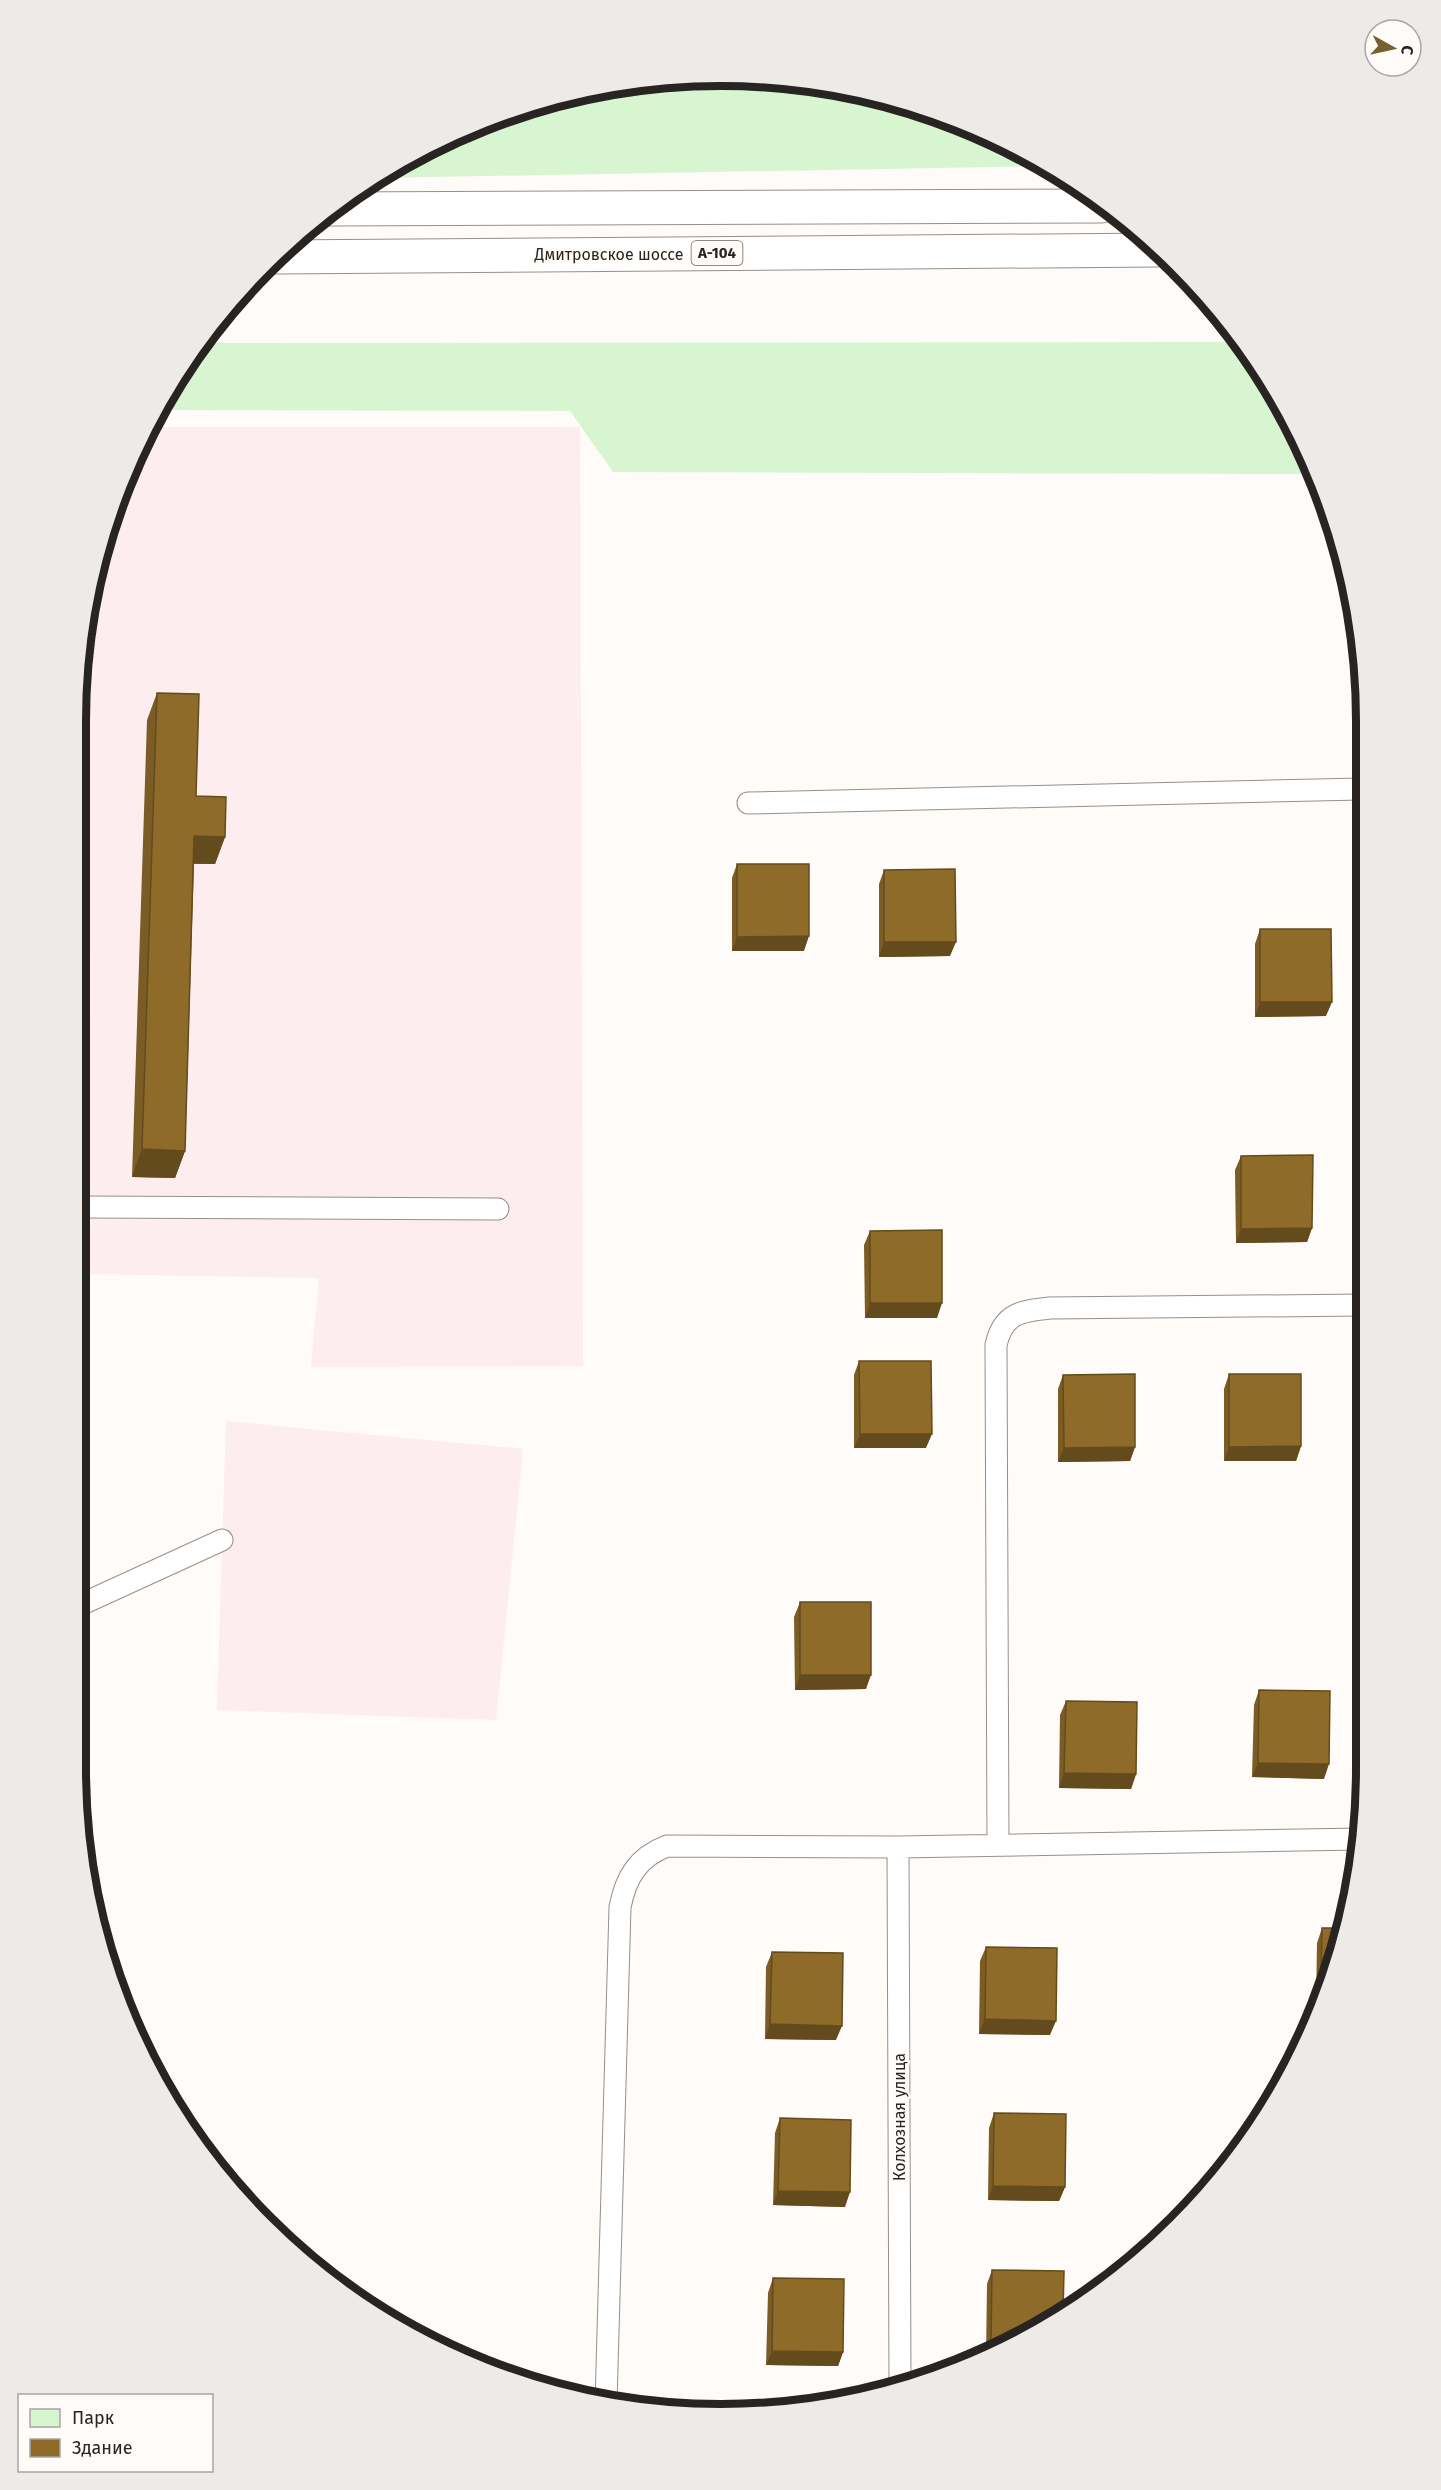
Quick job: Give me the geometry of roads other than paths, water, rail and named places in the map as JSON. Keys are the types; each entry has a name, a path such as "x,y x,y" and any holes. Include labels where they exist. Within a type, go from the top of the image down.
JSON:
{"highway":[{"path":"345,209 1091,206"},
{"name":"Дмитровское шоссе","path":"287,257 1147,250"}],"lane":[{"path":"748,803 1356,789"},
{"path":"85,1208 498,1209"},
{"path":"998,1845 996,1345 999,1330 1009,1318 1026,1311 1050,1308 1356,1305"},
{"path":"85,1603 222,1540"},
{"path":"606,2394 620,1907 624,1886 647,1854 667,1846 898,1848 1351,1839"},
{"name":"Колхозная улица","path":"898,1848 900,2379"}]}
